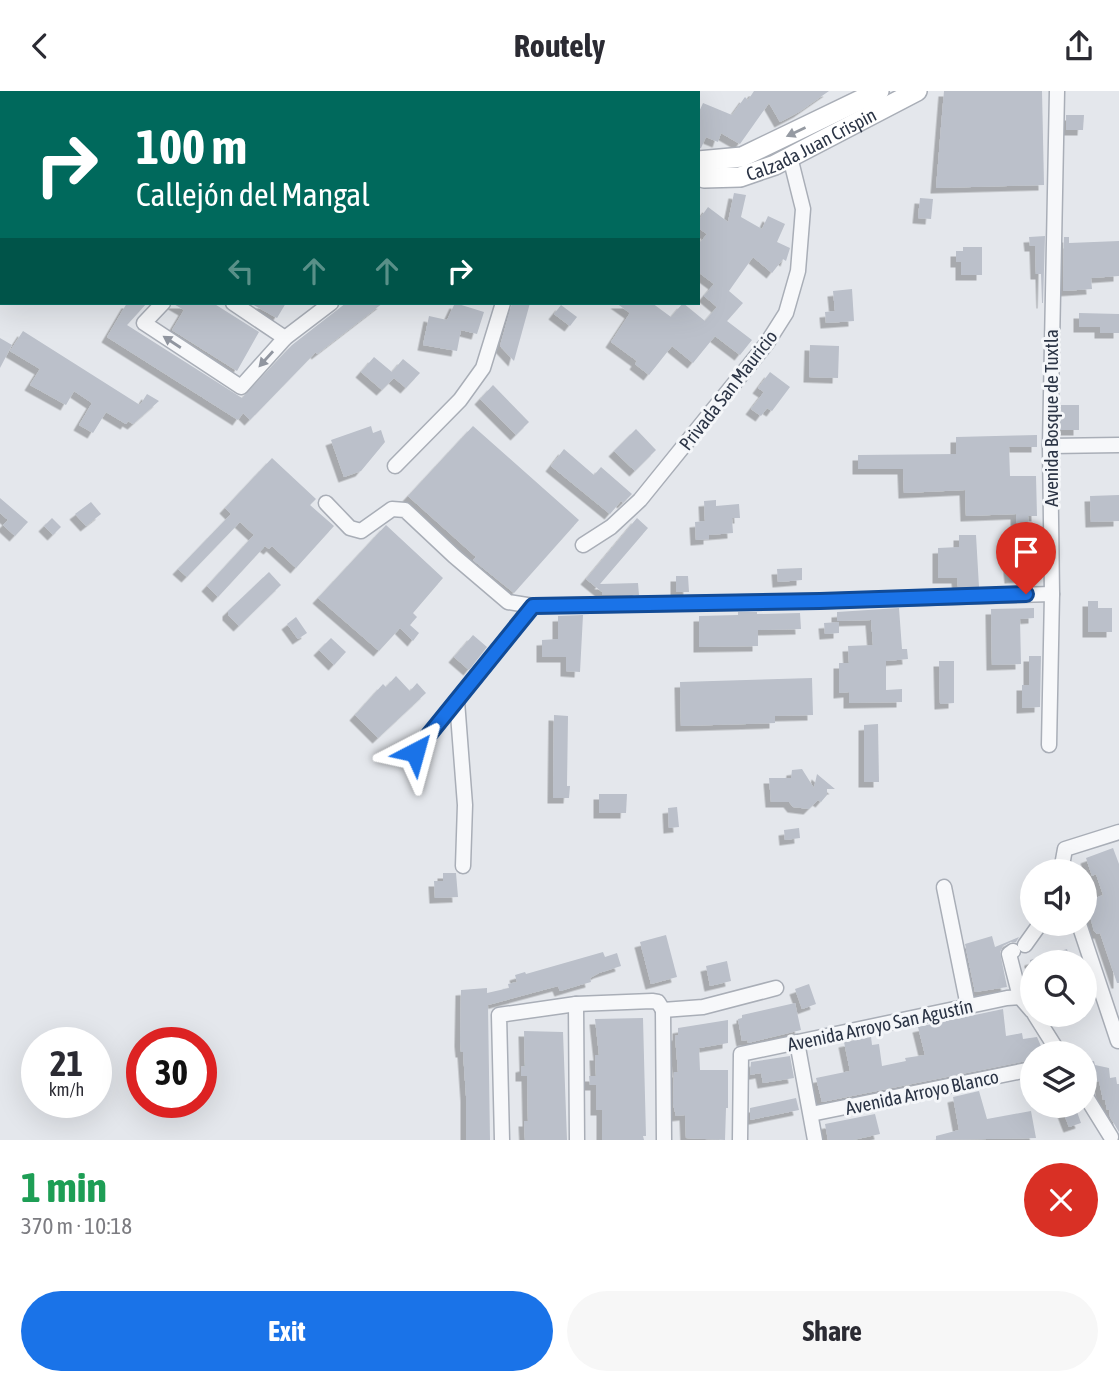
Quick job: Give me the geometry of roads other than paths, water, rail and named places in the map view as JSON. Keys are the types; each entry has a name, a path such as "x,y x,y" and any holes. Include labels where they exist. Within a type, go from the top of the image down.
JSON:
{"main road":[{"name":"Calzada Juan Crispin","path":"700,161 741,157 879,91"},
{"name":"Calzada Juan Crispin","path":"700,176 740,177 775,165 917,91"}],"street":[{"name":"Avenida Bosque de Tuxtla","path":"1049,745 1052,594 1050,446 1056,91"},
{"name":"Privada San Mauricio","path":"583,545 611,527 640,500 767,343 786,313 798,271 803,209 790,157"},
{"path":"161,305 145,323 241,387 285,338 328,305"},
{"path":"236,305 285,338"},
{"path":"395,466 460,400 483,368 502,305"},
{"path":"1050,446 1119,445"},
{"path":"326,503 350,528 360,531 392,509 405,510 454,557 508,602 533,606 1052,594"},
{"path":"415,752 533,606"},
{"path":"457,701 465,805 463,866"},
{"path":"1063,859 1065,849 1119,832"},
{"path":"944,887 968,1006"},
{"path":"1020,997 1016,950 1029,936"},
{"path":"1083,936 1118,1041"},
{"path":"663,1010 703,1007 776,988"},
{"name":"Avenida Arroyo San Agustín","path":"740,1140 741,1054 1020,997"},
{"path":"502,1140 499,1015 576,1004 652,1001 659,1002 663,1010 664,1140"},
{"path":"576,1004 577,1140"},
{"path":"797,1042 816,1140"},
{"name":"Avenida Arroyo Blanco","path":"811,1114 1020,1071"},
{"path":"1094,1140 1115,1136 1097,1111"}]}
